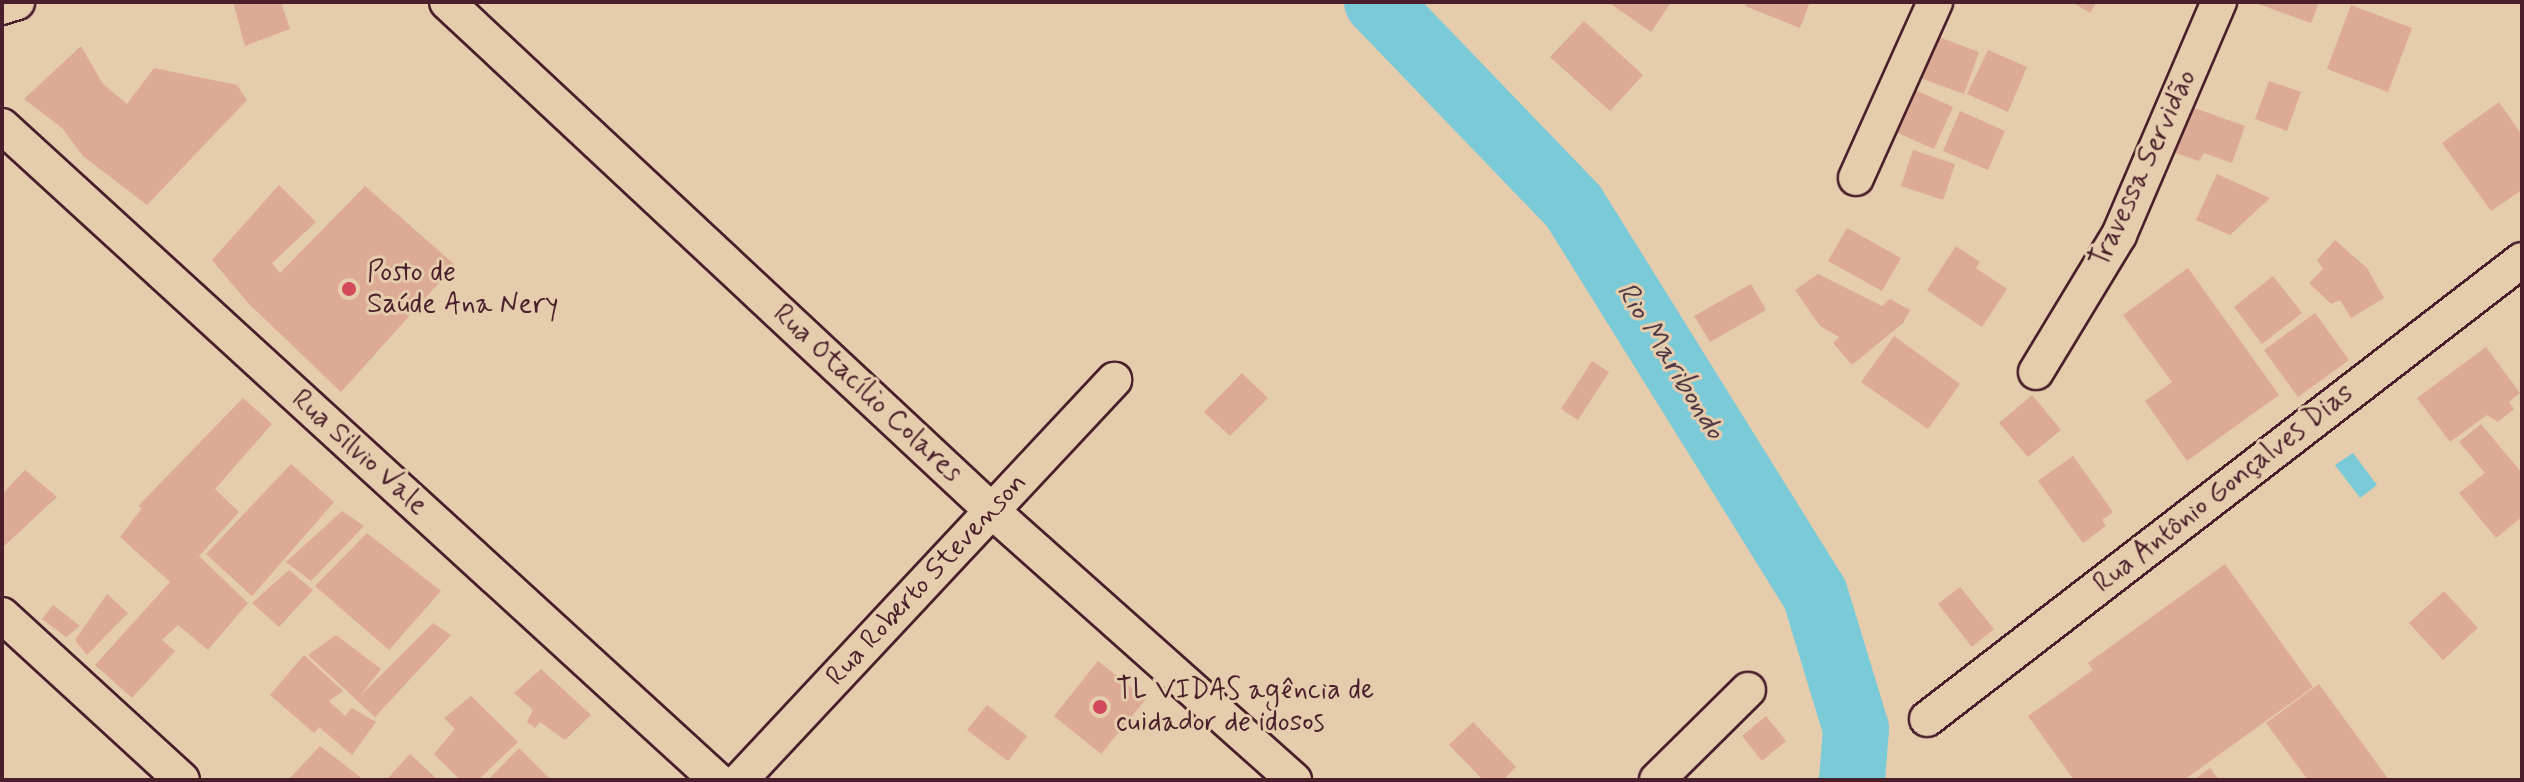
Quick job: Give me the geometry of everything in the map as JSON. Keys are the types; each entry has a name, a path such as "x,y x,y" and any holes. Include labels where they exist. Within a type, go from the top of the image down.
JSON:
{"street":[{"path":"2,7 17,2"},
{"name":"Rua Otacílio Colares","path":"447,2 991,510 1294,780"},
{"path":"1856,178 1935,2"},
{"name":"Travessa Servidão","path":"2036,372 2119,235 2219,2"},
{"name":"Rua Silvio Vale","path":"2,126 717,780"},
{"name":"Rua Antônio Gonçalves Dias","path":"1927,719 2522,260"},
{"name":"Rua Roberto Stevenson","path":"740,780 1114,380"},
{"path":"2,615 182,780"},
{"path":"1657,780 1748,690"}],"water":[{"path":"2353,453 2377,485 2360,498 2335,465"}],"building":[{"path":"233,2 281,2 290,29 245,46"},
{"path":"1608,2 1667,2 1670,4 1651,32"},
{"path":"1747,2 1810,2 1800,28 1745,6"},
{"path":"2072,2 2097,2 2090,13"},
{"path":"2253,2 2319,2 2311,23"},
{"path":"2351,5 2412,28 2388,92 2327,69"},
{"path":"1584,21 1643,75 1610,111 1550,57"},
{"path":"1936,36 1979,52 1964,94 1920,78"},
{"path":"81,46 103,84 127,104 154,68 237,85 247,100 147,205 83,156 62,128 24,99"},
{"path":"1988,50 2027,67 2008,112 1967,94"},
{"path":"2269,81 2301,92 2287,131 2255,119"},
{"path":"1911,88 1953,107 1934,149 1893,131"},
{"path":"2499,102 2522,135 2522,190 2491,211 2442,143"},
{"path":"2186,105 2245,126 2232,163 2204,153 2199,161 2170,151"},
{"path":"1960,111 2005,131 1988,170 1943,151"},
{"path":"1913,150 1955,164 1943,200 1901,186"},
{"path":"2217,174 2270,198 2230,235 2196,220"},
{"name":"Posto de Saúde Ana Nery","path":"279,185 316,222 272,263 280,273 365,186 455,265 341,392 249,304 212,260"},
{"path":"1847,228 1901,258 1882,291 1828,261"},
{"path":"2335,240 2367,268 2384,298 2351,318 2340,300 2331,304 2309,283 2323,269 2317,260"},
{"path":"1956,246 1980,262 1976,268 2007,289 1982,327 1927,290"},
{"path":"2188,268 2279,395 2187,461 2145,401 2172,382 2123,315"},
{"path":"1818,274 1882,306 1890,299 1910,310 1903,323 1852,365 1833,343 1839,337 1820,326 1795,290"},
{"path":"2273,276 2302,313 2262,344 2234,307"},
{"path":"1751,284 1766,310 1710,342 1694,316"},
{"path":"2315,313 2349,360 2298,397 2264,350"},
{"path":"1894,336 1960,384 1928,429 1861,382"},
{"path":"2486,347 2520,393 2509,402 2514,409 2498,422 2487,415 2450,442 2417,398"},
{"path":"1592,361 1609,372 1578,420 1561,409"},
{"path":"1242,373 1268,398 1230,436 1204,412"},
{"path":"2032,395 2061,430 2028,457 1999,423"},
{"path":"243,398 272,424 215,489 239,512 199,556 248,603 208,650 178,625 162,640 175,651 132,698 95,665 170,582 120,537 142,508 138,506"},
{"path":"2481,424 2522,473 2522,517 2496,538 2459,493 2485,473 2459,442"},
{"path":"2073,456 2113,512 2102,520 2106,526 2083,543 2038,481"},
{"path":"291,464 334,502 252,596 206,554"},
{"path":"25,470 57,497 2,548 2,494"},
{"path":"342,511 364,526 311,581 286,562"},
{"path":"367,533 441,591 389,650 315,586"},
{"path":"2225,564 2313,687 2184,780 2074,780 2028,716 2093,670 2088,663"},
{"path":"289,570 313,590 279,627 252,603"},
{"path":"1960,587 1994,629 1972,647 1938,604"},
{"path":"2444,591 2478,628 2443,660 2409,623"},
{"path":"107,594 128,613 87,655 75,640"},
{"path":"53,605 80,626 66,637 42,619"},
{"path":"433,623 451,635 375,717 308,655 336,635 381,669 360,696"},
{"path":"304,655 343,691 329,701 345,716 352,708 376,722 352,755 319,727 314,733 270,695"},
{"name":"TL VIDAS agência de cuidador de idosos","path":"1098,661 1146,699 1101,754 1054,716"},
{"path":"541,669 591,715 565,740 540,722 535,728 527,722 533,710 514,693"},
{"path":"2319,684 2389,780 2308,780 2266,723"},
{"path":"471,696 518,742 478,780 460,780 434,754 455,729 444,718"},
{"path":"987,705 1027,736 1008,761 967,730"},
{"path":"1766,716 1786,741 1762,761 1742,736"},
{"path":"1473,722 1516,767 1503,780 1483,780 1449,745"},
{"path":"320,746 364,780 288,780"},
{"path":"519,748 551,780 488,780"},
{"path":"410,754 438,780 388,778"},
{"path":"2210,768 2219,780 2194,780"}],"waterway":[{"name":"Rio Maribondo","path":"1377,2 1574,207 1815,594 1856,729 1852,780"}],"place":[{"name":"Posto de Saúde Ana Nery","path":"349,289"},
{"name":"TL VIDAS agência de cuidador de idosos","path":"1100,707"}]}
